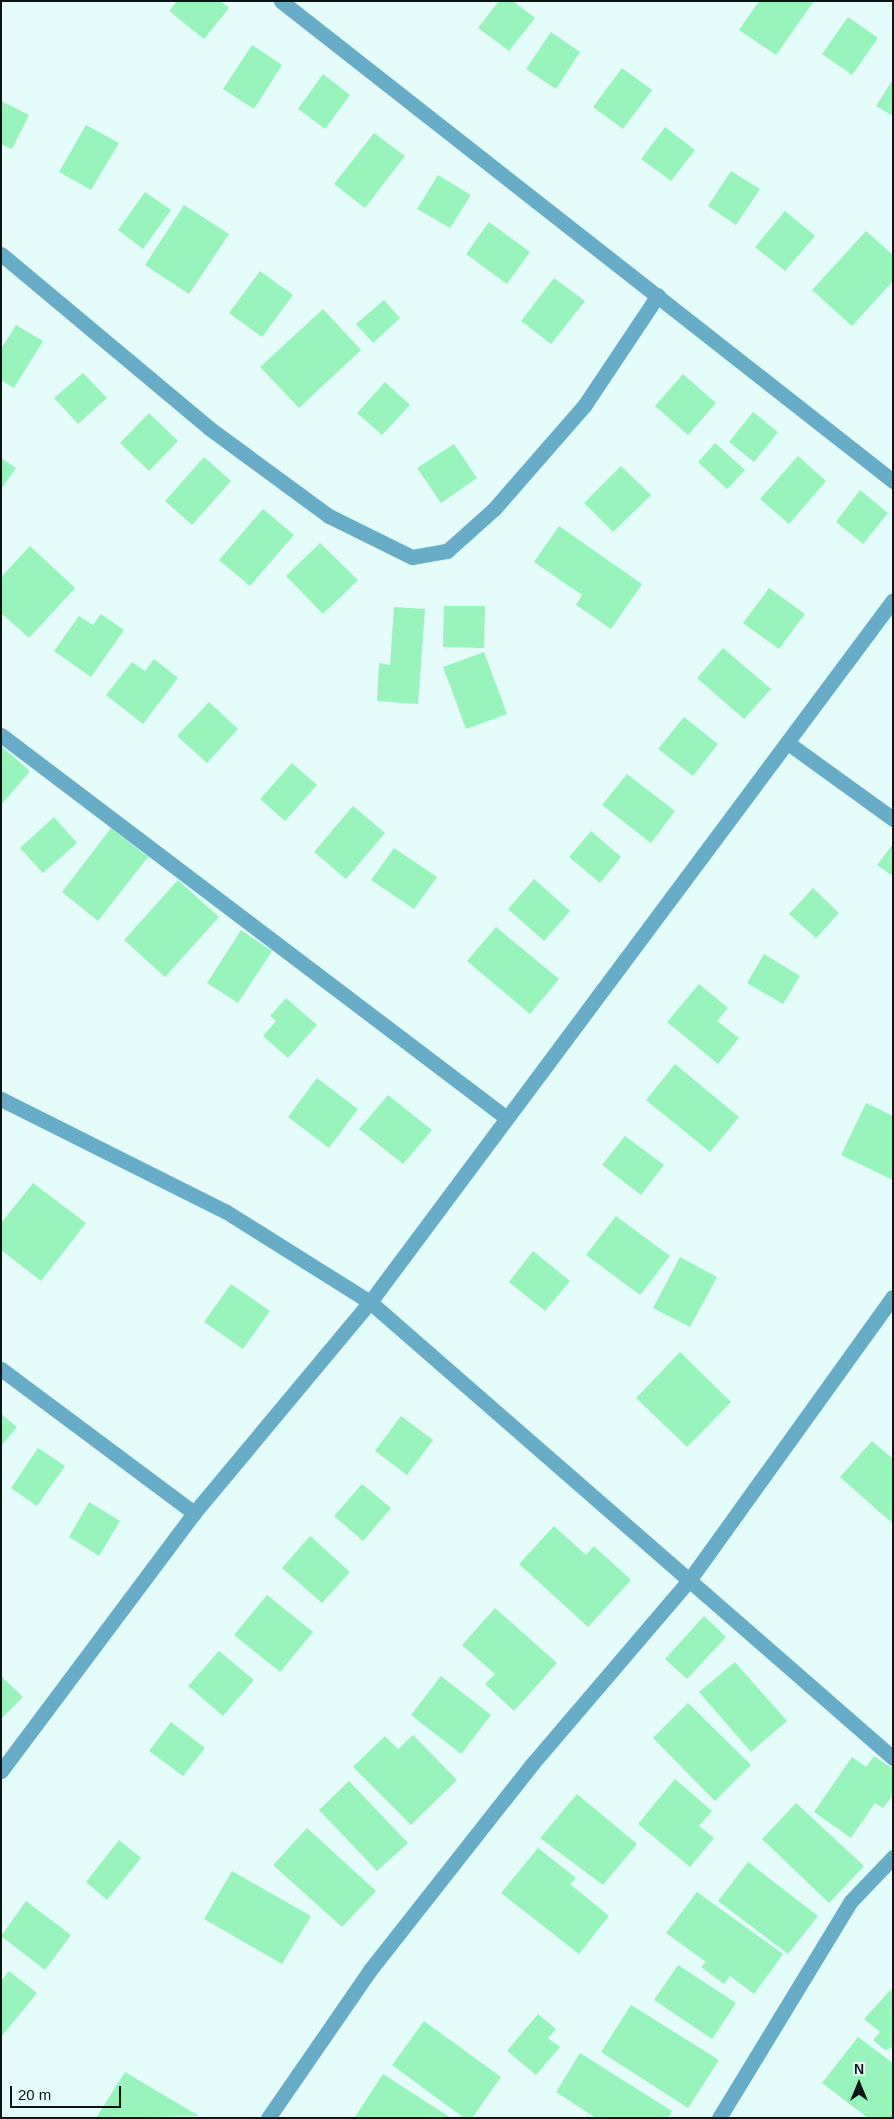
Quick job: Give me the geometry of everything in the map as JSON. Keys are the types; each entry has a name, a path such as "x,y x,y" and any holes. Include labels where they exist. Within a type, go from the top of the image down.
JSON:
{"street":[{"path":"281,1 893,480"},
{"path":"1,254 209,428 329,516 412,557 447,551 494,510 584,406 658,295"},
{"path":"1,1771 194,1513 370,1302 504,1116 788,743 893,600"},
{"path":"1,735 504,1116"},
{"path":"788,743 893,819"},
{"path":"1,1098 225,1211 370,1302 893,1758"},
{"path":"268,2118 370,1970 533,1763 690,1580 893,1297"},
{"path":"1,1369 194,1513"},
{"path":"718,2118 850,1901 893,1857"}],"building":[{"path":"177,1 221,1 229,8 204,39 169,11"},
{"path":"499,1 513,1 535,18 509,51 478,28"},
{"path":"759,1 814,1 776,55 739,30"},
{"path":"848,17 878,38 852,75 822,54"},
{"path":"551,32 580,52 556,89 526,69"},
{"path":"252,45 282,65 254,109 223,89"},
{"path":"622,68 652,90 623,129 593,107"},
{"path":"323,74 350,95 325,129 298,109"},
{"path":"893,79 893,116 876,106"},
{"path":"1,101 29,115 12,149 1,144"},
{"path":"86,125 119,143 91,190 59,172"},
{"path":"665,127 695,150 671,181 641,159"},
{"path":"374,133 405,156 365,208 334,184"},
{"path":"731,171 760,189 736,225 708,206"},
{"path":"438,175 471,195 450,228 417,209"},
{"path":"145,192 171,210 143,249 118,230"},
{"path":"184,205 229,234 189,294 145,265"},
{"path":"785,211 815,236 785,271 755,247"},
{"path":"489,222 530,252 507,284 466,254"},
{"path":"866,231 893,255 893,281 852,326 812,290"},
{"path":"260,271 293,295 262,337 229,313"},
{"path":"554,278 585,301 551,344 521,321"},
{"path":"384,300 400,318 373,343 356,324"},
{"path":"323,309 361,350 299,408 260,367"},
{"path":"16,325 43,341 14,388 1,380 1,349"},
{"path":"83,373 107,398 78,424 54,398"},
{"path":"683,374 716,403 688,435 655,406"},
{"path":"385,382 410,405 382,435 357,413"},
{"path":"753,412 778,432 754,462 729,442"},
{"path":"149,413 178,441 149,471 120,443"},
{"path":"715,443 745,470 727,489 698,462"},
{"path":"454,444 477,478 441,503 417,468"},
{"path":"798,456 826,481 789,524 760,499"},
{"path":"204,457 231,481 192,525 165,501"},
{"path":"1,458 16,468 1,489"},
{"path":"621,466 651,495 613,532 584,503"},
{"path":"860,490 888,513 863,544 836,522"},
{"path":"263,509 294,535 250,586 219,560"},
{"path":"559,526 642,584 611,629 576,605 582,595 534,562"},
{"path":"320,543 358,580 323,614 286,576"},
{"path":"30,546 75,588 29,638 1,613 1,577"},
{"path":"769,588 805,614 779,649 743,623"},
{"path":"444,606 485,606 484,648 443,647"},
{"path":"394,607 425,609 418,704 377,701 379,663 390,665"},
{"path":"101,614 124,630 91,677 54,651 79,616 93,625"},
{"path":"723,648 771,689 744,719 697,678"},
{"path":"484,652 507,714 466,729 443,667"},
{"path":"154,659 178,678 143,724 106,695 132,662 145,671"},
{"path":"209,702 238,729 207,763 177,736"},
{"path":"684,717 718,744 693,776 658,749"},
{"path":"1,746 30,771 1,805"},
{"path":"292,763 317,785 285,821 260,799"},
{"path":"627,774 675,811 651,843 602,805"},
{"path":"353,806 385,833 346,879 314,852"},
{"path":"54,817 77,843 43,873 20,848"},
{"path":"111,828 148,857 98,921 62,892"},
{"path":"591,831 621,857 600,883 569,857"},
{"path":"893,844 893,876 877,865"},
{"path":"394,848 437,877 414,909 371,880"},
{"path":"534,879 570,911 544,941 508,909"},
{"path":"178,880 219,917 165,977 124,940"},
{"path":"813,888 839,913 816,938 789,914"},
{"path":"496,927 559,979 530,1014 467,961"},
{"path":"241,930 272,951 238,1003 207,983"},
{"path":"764,954 800,976 783,1004 747,983"},
{"path":"699,984 728,1008 717,1021 739,1038 718,1064 667,1022"},
{"path":"286,998 317,1025 288,1058 263,1036 276,1021 270,1016"},
{"path":"675,1064 739,1117 710,1152 646,1100"},
{"path":"317,1078 358,1109 329,1148 288,1117"},
{"path":"388,1095 432,1130 403,1164 359,1129"},
{"path":"866,1103 893,1116 893,1180 841,1155"},
{"path":"625,1136 664,1165 641,1195 602,1165"},
{"path":"33,1183 86,1223 41,1281 1,1250 1,1223"},
{"path":"616,1216 670,1256 640,1295 586,1255"},
{"path":"533,1251 570,1281 545,1311 509,1282"},
{"path":"680,1257 717,1277 690,1327 653,1308"},
{"path":"231,1284 270,1311 243,1349 204,1322"},
{"path":"680,1352 731,1402 687,1447 636,1398"},
{"path":"1,1414 17,1427 1,1446"},
{"path":"401,1416 433,1440 407,1475 375,1451"},
{"path":"872,1441 893,1459 893,1524 840,1477"},
{"path":"38,1448 65,1466 37,1506 11,1488"},
{"path":"362,1484 391,1508 363,1541 334,1516"},
{"path":"89,1502 120,1521 99,1556 69,1537"},
{"path":"554,1526 586,1555 594,1546 631,1580 588,1627 519,1564"},
{"path":"310,1536 350,1572 322,1603 282,1568"},
{"path":"267,1595 313,1632 280,1672 234,1635"},
{"path":"495,1608 557,1663 514,1711 485,1684 495,1674 462,1645"},
{"path":"704,1616 726,1637 687,1679 665,1659"},
{"path":"219,1651 254,1680 223,1716 188,1686"},
{"path":"735,1662 787,1721 751,1752 699,1692"},
{"path":"1,1676 23,1697 1,1719"},
{"path":"441,1676 491,1715 461,1754 411,1715"},
{"path":"688,1703 751,1765 715,1801 653,1738"},
{"path":"171,1722 205,1748 183,1776 149,1751"},
{"path":"413,1735 457,1780 411,1825 353,1767 385,1736 398,1749"},
{"path":"874,1756 893,1769 893,1795 883,1808 875,1803 851,1838 814,1812 852,1757 866,1767"},
{"path":"675,1779 712,1811 699,1826 714,1838 690,1867 638,1824"},
{"path":"349,1781 408,1843 377,1871 319,1810"},
{"path":"577,1794 637,1844 603,1885 540,1838"},
{"path":"796,1803 864,1866 829,1903 762,1839"},
{"path":"307,1828 376,1891 342,1927 273,1865"},
{"path":"119,1840 141,1858 107,1900 86,1882"},
{"path":"538,1848 576,1878 570,1884 609,1916 579,1954 501,1893"},
{"path":"748,1862 818,1916 788,1954 718,1901"},
{"path":"232,1871 311,1916 282,1964 204,1919"},
{"path":"697,1892 783,1954 754,1994 730,1976 724,1984 701,1967 706,1962 666,1933"},
{"path":"26,1901 71,1935 45,1970 1,1936"},
{"path":"678,1965 736,2003 712,2039 654,2000"},
{"path":"9,1971 37,1993 1,2037 1,1981"},
{"path":"893,1987 893,2047 885,2050 873,2040 880,2032 864,2019"},
{"path":"631,2005 719,2060 688,2108 601,2052"},
{"path":"538,2014 556,2029 548,2038 560,2047 536,2075 507,2051"},
{"path":"424,2021 501,2077 472,2118 464,2118 392,2065"},
{"path":"858,2037 893,2063 893,2118 868,2118 822,2083"},
{"path":"580,2053 672,2111 668,2118 596,2118 556,2092"},
{"path":"125,2072 199,2116 96,2118"},
{"path":"383,2074 451,2118 355,2117"}]}
